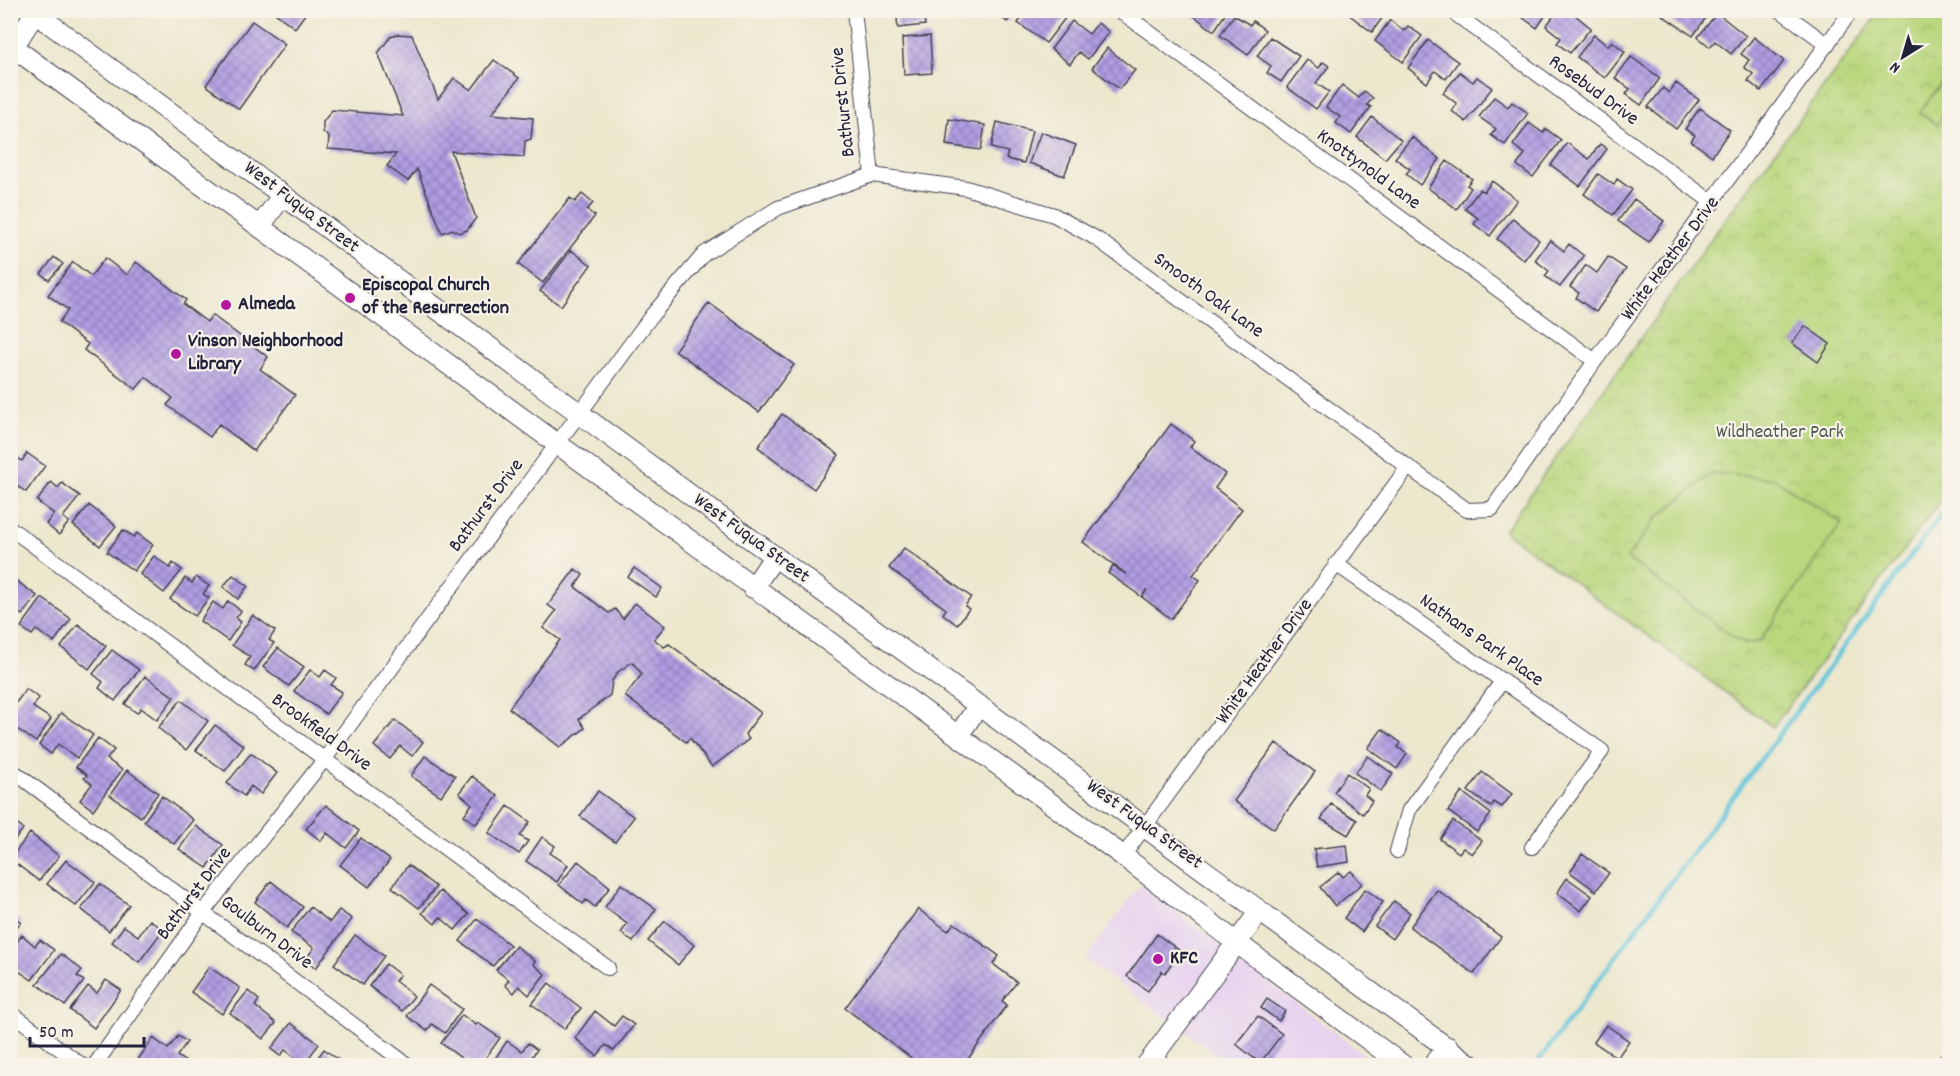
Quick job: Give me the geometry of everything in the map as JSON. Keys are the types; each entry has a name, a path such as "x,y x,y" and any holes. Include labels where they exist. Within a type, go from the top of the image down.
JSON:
{"main road":[{"path":"12,46 33,12"},
{"name":"West Fuqua Street","path":"33,12 579,414 1472,1065"},
{"name":"West Fuqua Street","path":"12,46 1123,856 1404,1065"},
{"path":"260,226 283,195"},
{"path":"753,588 774,556"},
{"path":"958,736 979,705"},
{"path":"1146,1065 1260,911"},
{"path":"1433,1065 1448,1047"}],"street":[{"name":"Bathurst Drive","path":"94,1065 204,911 324,760 652,315 704,254 778,208 872,175 854,10"},
{"name":"Knottynold Lane","path":"1119,10 1595,361"},
{"name":"Rosebud Drive","path":"1450,10 1713,203"},
{"path":"1780,10 1828,45"},
{"name":"White Heather Drive","path":"1492,509 1595,361 1713,203 1852,10"},
{"name":"Smooth Oak Lane","path":"872,175 966,188 1054,215 1097,239 1467,510 1492,509"},
{"name":"White Heather Drive","path":"1123,856 1408,468"},
{"name":"Brookfield Drive","path":"10,528 608,968"},
{"name":"Nathans Park Place","path":"1336,564 1602,751 1532,847"},
{"path":"1397,851 1409,810 1503,680"},
{"name":"Goulburn Drive","path":"10,769 409,1065"},
{"path":"10,1012 84,1065"},
{"path":"1941,1065 1950,1054"}],"shaded area":[{"path":"1141,884 1377,1065 1231,1065 1085,959"}],"green space":[{"name":"Wildheather Park","path":"1880,11 1949,11 1949,489 1773,727 1504,531 1718,229"},
{"path":"1945,78 1949,82 1949,108 1937,125 1920,112"},
{"path":"1713,473 1775,479 1842,523 1759,642 1745,644 1738,640 1627,558 1658,517"}],"building":[{"path":"128,10 152,10 152,13 130,17"},
{"path":"271,10 308,10 295,28"},
{"path":"896,10 923,10 925,25 898,28"},
{"path":"992,10 1016,10 1007,22"},
{"path":"1027,10 1046,10 1049,13 1050,10 1058,10 1066,17 1046,43 1018,23"},
{"path":"1186,10 1228,10 1214,31"},
{"path":"1343,10 1388,10 1372,32"},
{"path":"1527,10 1549,10 1537,28 1522,17"},
{"path":"1558,10 1569,10 1591,28 1570,53 1557,43 1561,38 1546,26"},
{"path":"1665,10 1693,10 1705,19 1693,36 1662,15"},
{"path":"1717,13 1746,36 1731,54 1715,41 1710,47 1698,37"},
{"path":"1234,15 1250,25 1253,21 1265,30 1248,55 1220,35"},
{"path":"1390,20 1404,31 1408,26 1422,36 1403,62 1375,41"},
{"path":"252,21 285,44 239,109 206,85"},
{"path":"1072,21 1089,34 1098,23 1109,32 1088,59 1079,52 1070,64 1051,49"},
{"path":"412,35 438,99 454,78 471,90 494,60 519,78 492,114 533,118 531,139 525,141 524,157 451,151 476,218 467,230 459,233 453,229 442,233 417,169 408,181 387,166 396,154 328,149 329,137 323,132 323,122 332,110 403,116 378,53 391,36"},
{"path":"1594,35 1608,46 1612,41 1625,52 1605,78 1577,57"},
{"path":"930,36 932,73 904,75 902,38"},
{"path":"1270,37 1299,56 1281,82 1267,73 1271,66 1257,56"},
{"path":"1754,37 1784,61 1761,91 1748,81 1753,74 1744,67 1749,60 1741,54"},
{"path":"1428,40 1458,62 1446,79 1435,71 1427,83 1408,68"},
{"path":"1107,48 1135,70 1119,89 1092,68"},
{"path":"1631,57 1660,78 1641,105 1626,94 1630,89 1615,78"},
{"path":"1307,60 1319,68 1323,62 1329,66 1316,83 1329,92 1316,109 1287,87"},
{"path":"1460,72 1473,82 1477,77 1492,88 1466,122 1452,111 1457,104 1443,93"},
{"path":"1676,83 1699,100 1676,129 1648,107 1663,88 1669,93"},
{"path":"1342,85 1359,98 1364,91 1373,98 1367,105 1371,107 1351,134 1336,123 1340,117 1326,107"},
{"path":"1494,97 1508,107 1512,102 1528,113 1505,145 1491,135 1496,129 1479,117"},
{"path":"1700,108 1730,130 1712,156 1691,141 1695,135 1685,129"},
{"path":"1372,117 1401,140 1385,159 1357,137"},
{"path":"949,119 985,125 981,150 946,145"},
{"path":"997,122 1032,131 1024,163 1006,159 1008,152 991,148"},
{"path":"1529,123 1543,133 1546,129 1561,140 1533,177 1517,165 1525,154 1513,145"},
{"path":"1041,132 1076,145 1064,176 1029,163"},
{"path":"1412,137 1440,159 1420,185 1406,174 1410,169 1395,158"},
{"path":"1567,143 1589,159 1600,144 1607,149 1580,186 1551,165"},
{"path":"1447,161 1472,179 1467,185 1471,188 1457,209 1428,188"},
{"path":"1598,174 1614,185 1617,179 1632,190 1613,215 1584,194"},
{"path":"1492,181 1517,200 1490,236 1474,224 1478,218 1465,209 1480,189 1484,192"},
{"path":"582,194 593,203 587,210 595,216 543,283 518,264 570,198 575,202"},
{"path":"1634,199 1664,221 1649,242 1618,221"},
{"path":"1513,218 1539,240 1524,260 1497,239"},
{"path":"1550,240 1564,251 1569,244 1584,256 1560,287 1545,276 1549,271 1535,260"},
{"path":"571,250 591,265 561,306 540,291"},
{"path":"54,257 63,264 49,280 41,274"},
{"path":"1608,257 1626,269 1596,312 1576,298 1579,293 1570,287 1586,265 1597,273"},
{"name":"Vinson Neighborhood Library","path":"105,258 127,275 136,262 186,300 183,304 207,322 212,315 268,357 260,369 295,395 254,451 219,424 210,437 167,405 173,398 146,377 136,389 84,350 88,344 59,322 68,310 48,295 73,262 91,276"},
{"path":"709,303 794,365 759,412 675,350"},
{"path":"1805,326 1830,344 1818,362 1792,343"},
{"path":"782,414 839,455 814,489 758,447"},
{"path":"1171,424 1194,441 1190,447 1225,474 1215,488 1242,509 1193,575 1200,580 1171,619 1108,573 1113,566 1126,574 1083,542"},
{"path":"27,453 45,466 26,492 10,481 10,457 12,454 22,461"},
{"path":"51,482 58,488 62,483 80,496 63,517 69,522 59,535 46,524 54,514 37,501"},
{"path":"89,505 116,526 100,546 73,525"},
{"path":"123,530 134,537 137,533 153,545 134,571 107,552"},
{"path":"904,548 971,597 965,606 969,609 957,625 943,614 946,609 889,568"},
{"path":"154,556 170,568 173,563 182,570 164,593 140,574"},
{"path":"634,568 662,588 656,597 628,577"},
{"path":"575,569 583,575 575,587 609,613 615,609 623,619 635,603 665,626 654,639 664,647 669,644 761,713 745,734 749,739 712,767 690,738 686,742 625,696 642,674 632,662 618,672 612,681 610,695 579,719 585,728 560,747 509,708 560,640 543,628 556,611 548,605"},
{"path":"233,575 248,586 238,599 223,587"},
{"path":"10,576 37,596 22,615 10,606"},
{"path":"196,577 209,586 203,594 209,598 195,616 170,599 185,578 192,583"},
{"path":"42,598 71,619 54,642 36,630 32,635 21,627"},
{"path":"228,601 241,611 236,618 241,622 228,641 200,621 213,602 223,609"},
{"path":"253,615 275,631 269,640 274,643 254,671 245,665 250,657 232,645"},
{"path":"78,624 106,646 89,669 61,647"},
{"path":"278,648 304,667 289,686 263,667"},
{"path":"112,650 139,670 115,701 99,688 103,682 93,674"},
{"path":"310,670 320,677 325,670 336,678 331,685 342,692 326,714 294,691"},
{"path":"145,676 174,697 157,720 141,708 137,713 125,704"},
{"path":"26,689 39,698 33,707 51,719 36,742 10,724 10,711"},
{"path":"181,700 208,721 186,750 158,728"},
{"path":"61,713 93,735 77,758 58,744 51,754 39,745"},
{"path":"395,720 423,742 412,756 400,746 390,759 374,746"},
{"path":"215,725 244,746 225,771 196,750"},
{"path":"1382,729 1401,743 1398,747 1407,754 1397,769 1368,748"},
{"path":"98,738 114,750 107,759 122,770 93,810 80,800 92,784 84,778 87,775 76,767"},
{"path":"1276,743 1315,772 1274,829 1234,801"},
{"path":"251,753 277,773 261,794 251,786 244,796 227,783"},
{"path":"425,756 455,776 441,796 411,776"},
{"path":"1368,756 1393,774 1381,791 1355,773"},
{"path":"127,770 158,793 141,817 110,795"},
{"path":"1482,772 1512,794 1502,807 1494,802 1491,807 1468,791"},
{"path":"1347,773 1369,789 1365,795 1372,801 1363,814 1334,792"},
{"path":"472,776 498,796 476,824 464,815 472,804 459,793"},
{"path":"598,791 634,817 615,842 580,816"},
{"path":"1462,792 1491,814 1477,832 1448,811"},
{"path":"162,796 193,820 174,844 144,821"},
{"path":"1331,804 1357,820 1348,835 1321,819"},
{"path":"326,805 359,831 346,848 327,833 321,841 306,829"},
{"path":"508,806 530,822 520,836 528,841 519,854 489,833"},
{"path":"10,819 23,829 10,846"},
{"path":"1453,821 1482,841 1472,854 1463,848 1459,853 1440,839"},
{"path":"196,826 223,845 207,868 179,849"},
{"path":"30,833 59,856 39,881 10,859"},
{"path":"542,837 555,846 550,853 568,865 557,882 526,861"},
{"path":"361,838 390,860 369,887 340,865"},
{"path":"1347,845 1349,862 1317,867 1314,849"},
{"path":"1582,854 1609,873 1596,891 1570,872"},
{"path":"66,860 95,882 76,906 47,884"},
{"path":"578,861 610,887 595,907 586,900 583,904 559,885"},
{"path":"408,865 436,887 419,908 392,887"},
{"path":"1351,871 1362,884 1335,906 1320,887 1339,872 1343,877"},
{"path":"1567,878 1592,896 1581,911 1557,893"},
{"path":"271,881 303,907 287,928 255,902"},
{"path":"100,884 129,905 109,931 81,909"},
{"path":"621,884 656,909 633,942 621,933 627,924 605,907"},
{"path":"1365,889 1383,902 1362,932 1344,918"},
{"path":"1437,890 1501,937 1474,974 1410,927"},
{"path":"440,891 469,914 455,930 440,917 435,924 422,913"},
{"path":"1394,901 1410,913 1392,939 1375,926"},
{"path":"310,907 330,922 339,910 352,919 316,968 305,960 314,948 291,932"},
{"path":"918,909 948,931 954,923 999,956 993,964 1017,982 1002,1001 1007,1005 963,1066 922,1066 845,1008"},
{"path":"10,914 21,922 10,936"},
{"path":"477,919 510,945 493,966 460,941"},
{"path":"150,920 163,930 139,962 112,942 124,926 138,936"},
{"path":"665,921 694,945 678,965 648,941"},
{"path":"1157,934 1180,951 1165,973 1162,971 1148,991 1127,976"},
{"path":"22,935 35,946 40,940 54,950 32,980 10,965 10,951"},
{"path":"355,935 384,956 363,985 334,964"},
{"path":"516,946 535,961 533,964 545,974 529,995 519,986 514,993 505,985 509,980 496,970"},
{"path":"61,954 82,970 77,976 84,981 65,1006 37,984"},
{"path":"386,964 400,975 395,981 414,996 402,1011 369,986"},
{"path":"209,967 240,988 222,1014 191,992"},
{"path":"106,980 121,990 94,1028 70,1010 88,986 97,993"},
{"path":"549,983 581,1008 564,1029 532,1004"},
{"path":"429,985 462,1009 445,1033 432,1024 427,1031 407,1016"},
{"path":"248,991 259,1000 255,1006 276,1023 263,1039 230,1013"},
{"path":"1267,999 1285,1011 1279,1021 1261,1008"},
{"path":"595,1011 614,1026 622,1016 634,1025 614,1051 606,1045 597,1056 575,1038"},
{"path":"462,1015 500,1038 480,1066 472,1066 441,1043"},
{"path":"1258,1016 1282,1034 1260,1063 1236,1044"},
{"path":"291,1023 319,1044 304,1064 285,1050 280,1056 271,1049"},
{"path":"1606,1025 1629,1041 1617,1058 1594,1042"},
{"path":"178,1036 187,1042 177,1056 186,1062 184,1066 143,1066 137,1061 153,1038 168,1049"},
{"path":"507,1041 522,1051 528,1043 537,1050 530,1059 539,1066 490,1066"},
{"path":"324,1049 347,1066 312,1066"}],"waterway":[{"path":"1535,1066 1950,503"}],"place":[{"name":"Episcopal Church of the Resurrection","path":"350,298"},
{"name":"Almeda","path":"226,305"},
{"name":"Vinson Neighborhood Library","path":"176,354"},
{"name":"KFC","path":"1158,959"}]}
